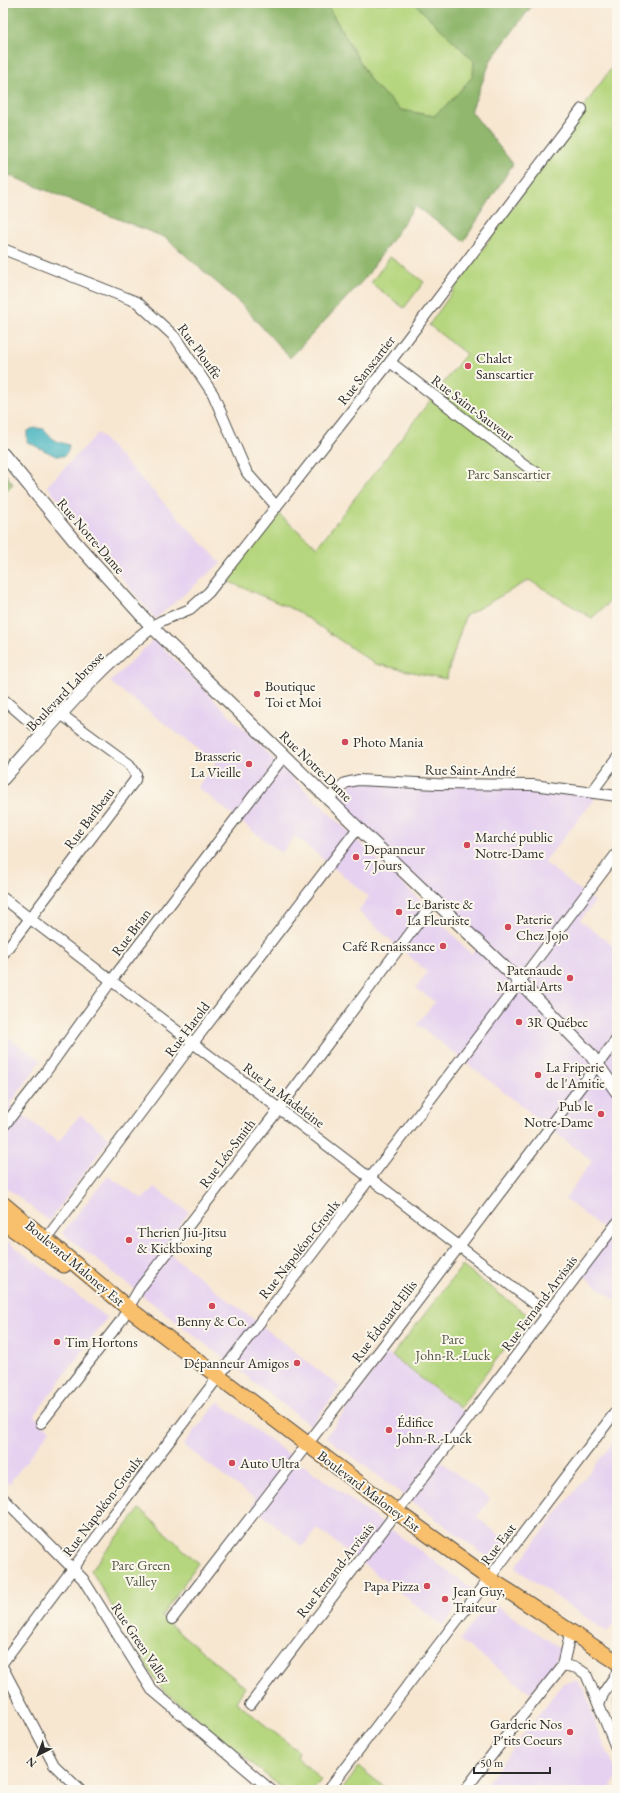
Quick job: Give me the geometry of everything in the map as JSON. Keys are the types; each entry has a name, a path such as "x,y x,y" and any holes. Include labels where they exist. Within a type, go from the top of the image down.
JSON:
{"main road":[{"name":"Boulevard Maloney Est","path":"3,1204 43,1243 307,1445 490,1579 617,1662"},
{"name":"Boulevard Maloney Est","path":"3,1222 43,1243"}],"street":[{"name":"Rue Sanscartier","path":"152,627 161,621 190,608 209,592 390,362 582,109"},
{"name":"Rue Plouffe","path":"3,249 137,302 175,337 213,394 247,473 277,507"},
{"name":"Rue Saint-Sauveur","path":"390,362 540,475"},
{"name":"Rue Notre-Dame","path":"3,454 76,544 152,627 358,828 520,982 598,1063 617,1092"},
{"name":"Boulevard Labrosse","path":"3,779 103,671 152,627"},
{"path":"3,699 44,734"},
{"name":"Rue Baribeau","path":"3,954 135,780 136,774 129,764 62,715"},
{"name":"Rue Brian","path":"3,1127 42,1077 111,981 284,756"},
{"path":"592,792 617,758"},
{"name":"Rue Saint-André","path":"328,799 345,783 358,780 440,784 533,785 617,796"},
{"name":"Rue Harold","path":"43,1243 193,1043 358,828"},
{"name":"Rue Napoléon-Groulx","path":"3,1662 617,853"},
{"name":"Rue La Madeleine","path":"3,898 548,1314"},
{"name":"Rue Léo-Smith","path":"42,1423 120,1322 140,1288 279,1109 435,900"},
{"name":"Rue Édouard-Ellis","path":"172,1619 617,1039"},
{"name":"Rue Fernand-Arvisais","path":"250,1705 617,1223"},
{"name":"Rue East","path":"328,1790 490,1579 617,1410"},
{"name":"Rue Green Valley","path":"3,1498 83,1579 152,1690 271,1790"},
{"path":"465,1790 563,1666 568,1643 568,1631"},
{"path":"563,1666 577,1668 586,1674 617,1750"},
{"path":"3,1668 54,1765 80,1790"},
{"path":"599,1705 604,1692 617,1673"}],"shaded area":[{"path":"98,433 221,563 155,619 47,486"},
{"path":"154,639 287,773 425,905 471,954 481,944 328,799 358,780 592,792 595,799 544,862 595,902 580,920 617,949 617,1301 580,1273 610,1234 565,1199 592,1161 417,1024 435,1002 416,988 427,972 358,911 369,897 295,836 281,853 197,787 216,763 110,682"},
{"path":"3,1034 41,1060 10,1105 58,1142 80,1115 110,1138 49,1221 3,1185"},
{"path":"108,1176 143,1199 154,1187 189,1212 162,1248 340,1387 311,1426 62,1233"},
{"path":"3,1238 107,1318 34,1416 50,1430 9,1484 3,1479"},
{"path":"387,1353 470,1417 439,1460 490,1499 477,1517 509,1543 494,1562 326,1437"},
{"path":"218,1402 472,1589 443,1626 317,1528 303,1547 252,1507 255,1499 183,1445"},
{"path":"617,1437 617,1620 607,1632 515,1568"},
{"path":"489,1601 563,1650 531,1693 460,1640"},
{"path":"576,1680 585,1690 600,1737 617,1771 617,1778 608,1790 481,1790 563,1683"}],"green space":[{"path":"3,3 326,3 372,83 401,110 434,116 451,101 473,76 474,61 414,3 534,3 491,60 471,111 513,164 464,241 415,206 366,277 290,358 241,304 166,238 3,173"},
{"path":"326,3 414,3 474,61 473,76 451,101 434,116 401,110 372,83"},
{"name":"Parc Sanscartier","path":"617,60 617,595 592,618 529,580 465,616 446,679 375,664 297,611 223,579 275,511 317,547 466,354 429,325"},
{"path":"390,257 424,282 404,308 371,283"},
{"path":"3,471 13,484 3,496"},
{"name":"Parc John-R.-Luck","path":"462,1266 529,1316 460,1408 392,1356"},
{"name":"Parc Green Valley","path":"140,1509 198,1563 161,1617 245,1687 236,1702 299,1752 297,1757 321,1780 313,1790 284,1790 163,1690 152,1675 91,1570"},
{"path":"617,1689 617,1714 613,1702"},
{"path":"359,1767 388,1790 342,1790"}],"water":[{"path":"31,429 44,429 54,440 69,445 68,451 64,456 56,456 27,442 27,432"}],"place":[{"name":"Chalet Sanscartier","path":"468,366"},
{"name":"Boutique Toi et Moi","path":"257,694"},
{"name":"Photo Mania","path":"345,742"},
{"name":"Brasserie La Vieille","path":"249,764"},
{"name":"Marché public Notre-Dame","path":"467,845"},
{"name":"Depanneur 7 Jours","path":"356,857"},
{"name":"Le Bariste & La Fleuriste","path":"399,912"},
{"name":"Paterie Chez Jojo","path":"508,927"},
{"name":"Café Renaissance","path":"443,946"},
{"name":"Patenaude Martial Arts","path":"570,978"},
{"name":"3R Québec","path":"519,1022"},
{"name":"La Friperie de l'Amitie","path":"538,1075"},
{"name":"Pub le Notre-Dame","path":"601,1114"},
{"name":"Therien Jiu-Jitsu & Kickboxing","path":"129,1240"},
{"name":"Benny & Co.","path":"212,1306"},
{"name":"Tim Hortons","path":"57,1342"},
{"name":"Dépanneur Amigos","path":"297,1363"},
{"name":"Édifice John-R.-Luck","path":"389,1430"},
{"name":"Auto Ultra","path":"232,1463"},
{"name":"Papa Pizza","path":"427,1586"},
{"name":"Jean Guy, Traiteur","path":"445,1599"},
{"name":"Garderie Nos P'tits Coeurs","path":"570,1732"}]}
